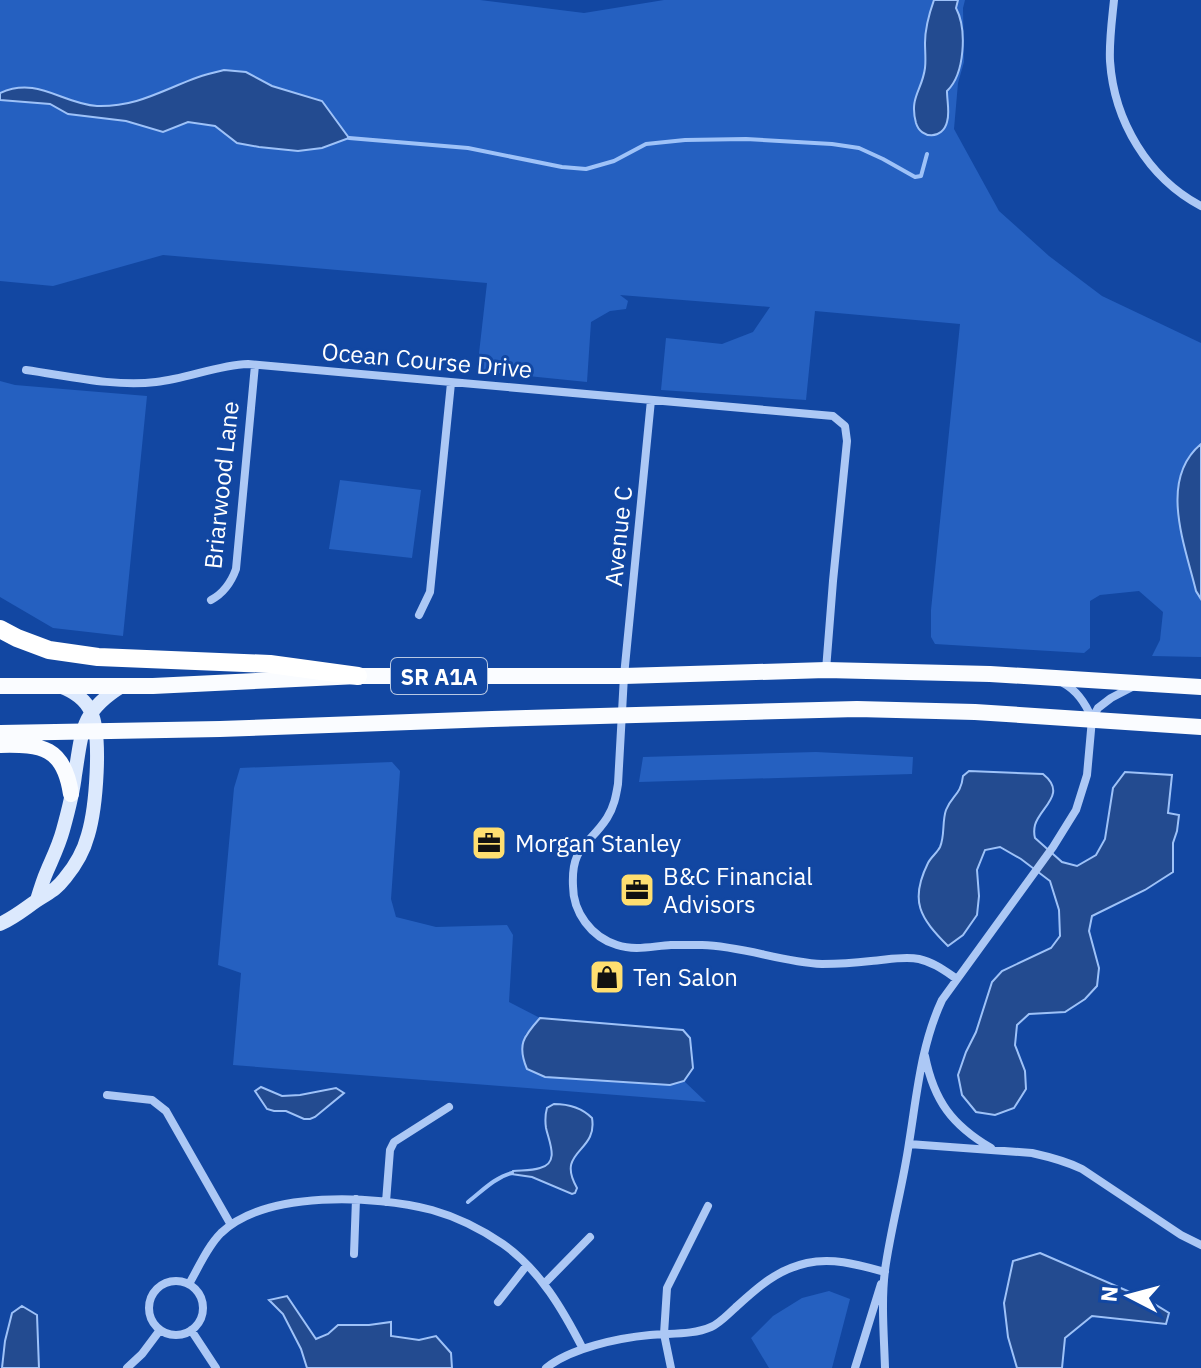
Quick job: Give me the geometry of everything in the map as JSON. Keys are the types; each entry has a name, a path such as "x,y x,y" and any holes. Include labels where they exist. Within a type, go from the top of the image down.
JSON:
{"highway":[{"path":"0,629 49,650 86,655 270,664 358,676"}],"main road":[{"name":"SR A1A","path":"0,686 153,686 358,676 624,676 826,670 990,674 1201,687"},
{"name":"SR A1A","path":"0,733 857,709 975,712 1201,727"},
{"path":"0,745 29,744 52,753 62,765 71,794"}],"street":[{"path":"1114,0 1110,63 1120,110 1129,132 1153,168 1174,188 1199,203"},
{"name":"Ocean Course Drive","path":"26,370 118,382 157,382 235,364 255,365 833,416 845,426 847,441 826,670"},
{"name":"Briarwood Lane","path":"211,600 224,591 236,569 255,365"},
{"path":"419,615 430,592 451,383"},
{"name":"Avenue C","path":"651,400 624,676 618,784 608,816 578,853 573,870 575,903 582,917 595,933 617,945 631,948 706,945 820,964 909,958 934,964 957,979"},
{"path":"1053,677 1079,695 1092,719"},
{"path":"855,1368 885,1272 932,1020 942,1000 1053,847 1076,810 1088,772 1092,719 1098,708 1140,683"},
{"path":"58,686 82,698 91,712"},
{"path":"37,900 47,869 57,852 89,731 91,712 107,695 122,686"},
{"path":"0,924 53,893 79,857 92,816 97,757 89,731"},
{"path":"924,1052 929,1076 942,1105 960,1127 996,1150"},
{"path":"107,1095 152,1100 166,1111 231,1225"},
{"path":"386,1202 390,1150 394,1142 449,1107"},
{"path":"909,1144 1051,1157 1071,1164 1201,1245"},
{"path":"354,1254 356,1199"},
{"path":"189,1284 208,1249 221,1233 254,1212 273,1206 324,1200 386,1202 431,1210 458,1219 505,1246 544,1284 583,1349"},
{"path":"671,1368 664,1334 667,1288 708,1206"},
{"path":"544,1284 590,1237"},
{"path":"546,1368 568,1354 623,1339 711,1327 765,1281 795,1266 835,1261 885,1272"},
{"path":"498,1302 527,1265"},
{"path":"885,1272 885,1368"},
{"path":"180,1281 197,1291 203,1308 201,1318 191,1330 174,1335 160,1330 151,1319 149,1300 161,1284 180,1281"},
{"path":"127,1368 160,1330"},
{"path":"191,1330 216,1368"}],"shaded area":[{"path":"0,0 480,0 584,13 664,0 965,0 964,62 958,83 954,129 999,211 1049,256 1102,296 1201,343 1201,657 1152,656 1160,640 1163,612 1139,591 1100,595 1090,601 1090,648 1084,653 935,644 931,637 931,610 960,324 815,311 806,400 661,390 666,338 722,344 753,332 770,307 620,295 628,301 626,309 610,311 591,322 587,382 477,371 487,283 163,255 53,286 0,281"},
{"path":"934,0 958,0 956,8 963,39 958,74 947,91 945,128 937,134 927,135 916,123 914,107 925,68 926,32"},
{"path":"224,70 246,72 272,86 322,101 349,138 322,148 298,151 259,147 237,143 215,126 188,122 163,132 126,121 68,114 50,104 0,100 0,93 26,88 50,92 84,104 111,106 146,98"},
{"path":"0,381 15,385 147,396 123,636 53,628 0,597"},
{"path":"1201,444 1201,599 1196,591 1181,534 1178,494 1188,459"},
{"path":"340,480 421,490 412,558 329,549"},
{"path":"816,752 913,757 912,774 639,782 643,757"},
{"path":"392,762 400,771 391,899 396,917 436,927 507,925 513,935 509,1002 540,1018 525,1035 527,1069 545,1077 670,1085 684,1081 706,1102 233,1065 241,973 218,965 234,788 240,768"},
{"path":"969,771 1043,774 1050,781 1053,794 1035,825 1035,838 1062,862 1077,866 1096,855 1105,839 1113,788 1125,772 1172,775 1168,813 1179,815 1173,843 1173,872 1145,890 1092,916 1089,931 1099,968 1097,986 1085,999 1065,1012 1029,1014 1017,1025 1015,1045 1025,1071 1026,1089 1014,1108 995,1115 976,1112 962,1095 958,1075 992,982 1002,971 1051,948 1060,936 1059,910 1050,881 1000,847 985,850 977,870 977,915 963,935 948,946 930,927 920,908 922,876 940,847 948,805 963,776"},
{"path":"540,1018 683,1030 690,1038 693,1068 684,1081 670,1085 545,1077 527,1069 522,1054 526,1036"},
{"path":"261,1087 282,1096 336,1088 344,1093 315,1117 304,1119 286,1111 267,1109 255,1091"},
{"path":"554,1104 574,1107 592,1118 589,1138 571,1166 577,1188 572,1194 532,1177 511,1174 513,1171 540,1168 550,1162 552,1151 546,1116 547,1108"},
{"path":"1040,1253 1146,1299 1169,1313 1166,1324 1092,1316 1065,1338 1062,1368 1017,1368 1008,1337 1004,1303 1013,1261"},
{"path":"829,1291 850,1299 832,1368 769,1368 751,1338 773,1316 802,1298"},
{"path":"287,1296 316,1339 338,1325 391,1322 391,1336 419,1340 436,1336 451,1353 452,1368 307,1368 283,1314 269,1300"},
{"path":"22,1306 37,1315 39,1368 2,1368 12,1313"}],"waterway":[{"path":"349,138 468,148 586,169 614,161 646,144 685,140 746,139 859,148 915,177 921,176 927,154"},
{"path":"468,1202 494,1181 512,1173"}],"place":[{"name":"Morgan Stanley","path":"489,843"},
{"name":"B&C Financial Advisors","path":"637,890"},
{"name":"Ten Salon","path":"607,977"}]}
